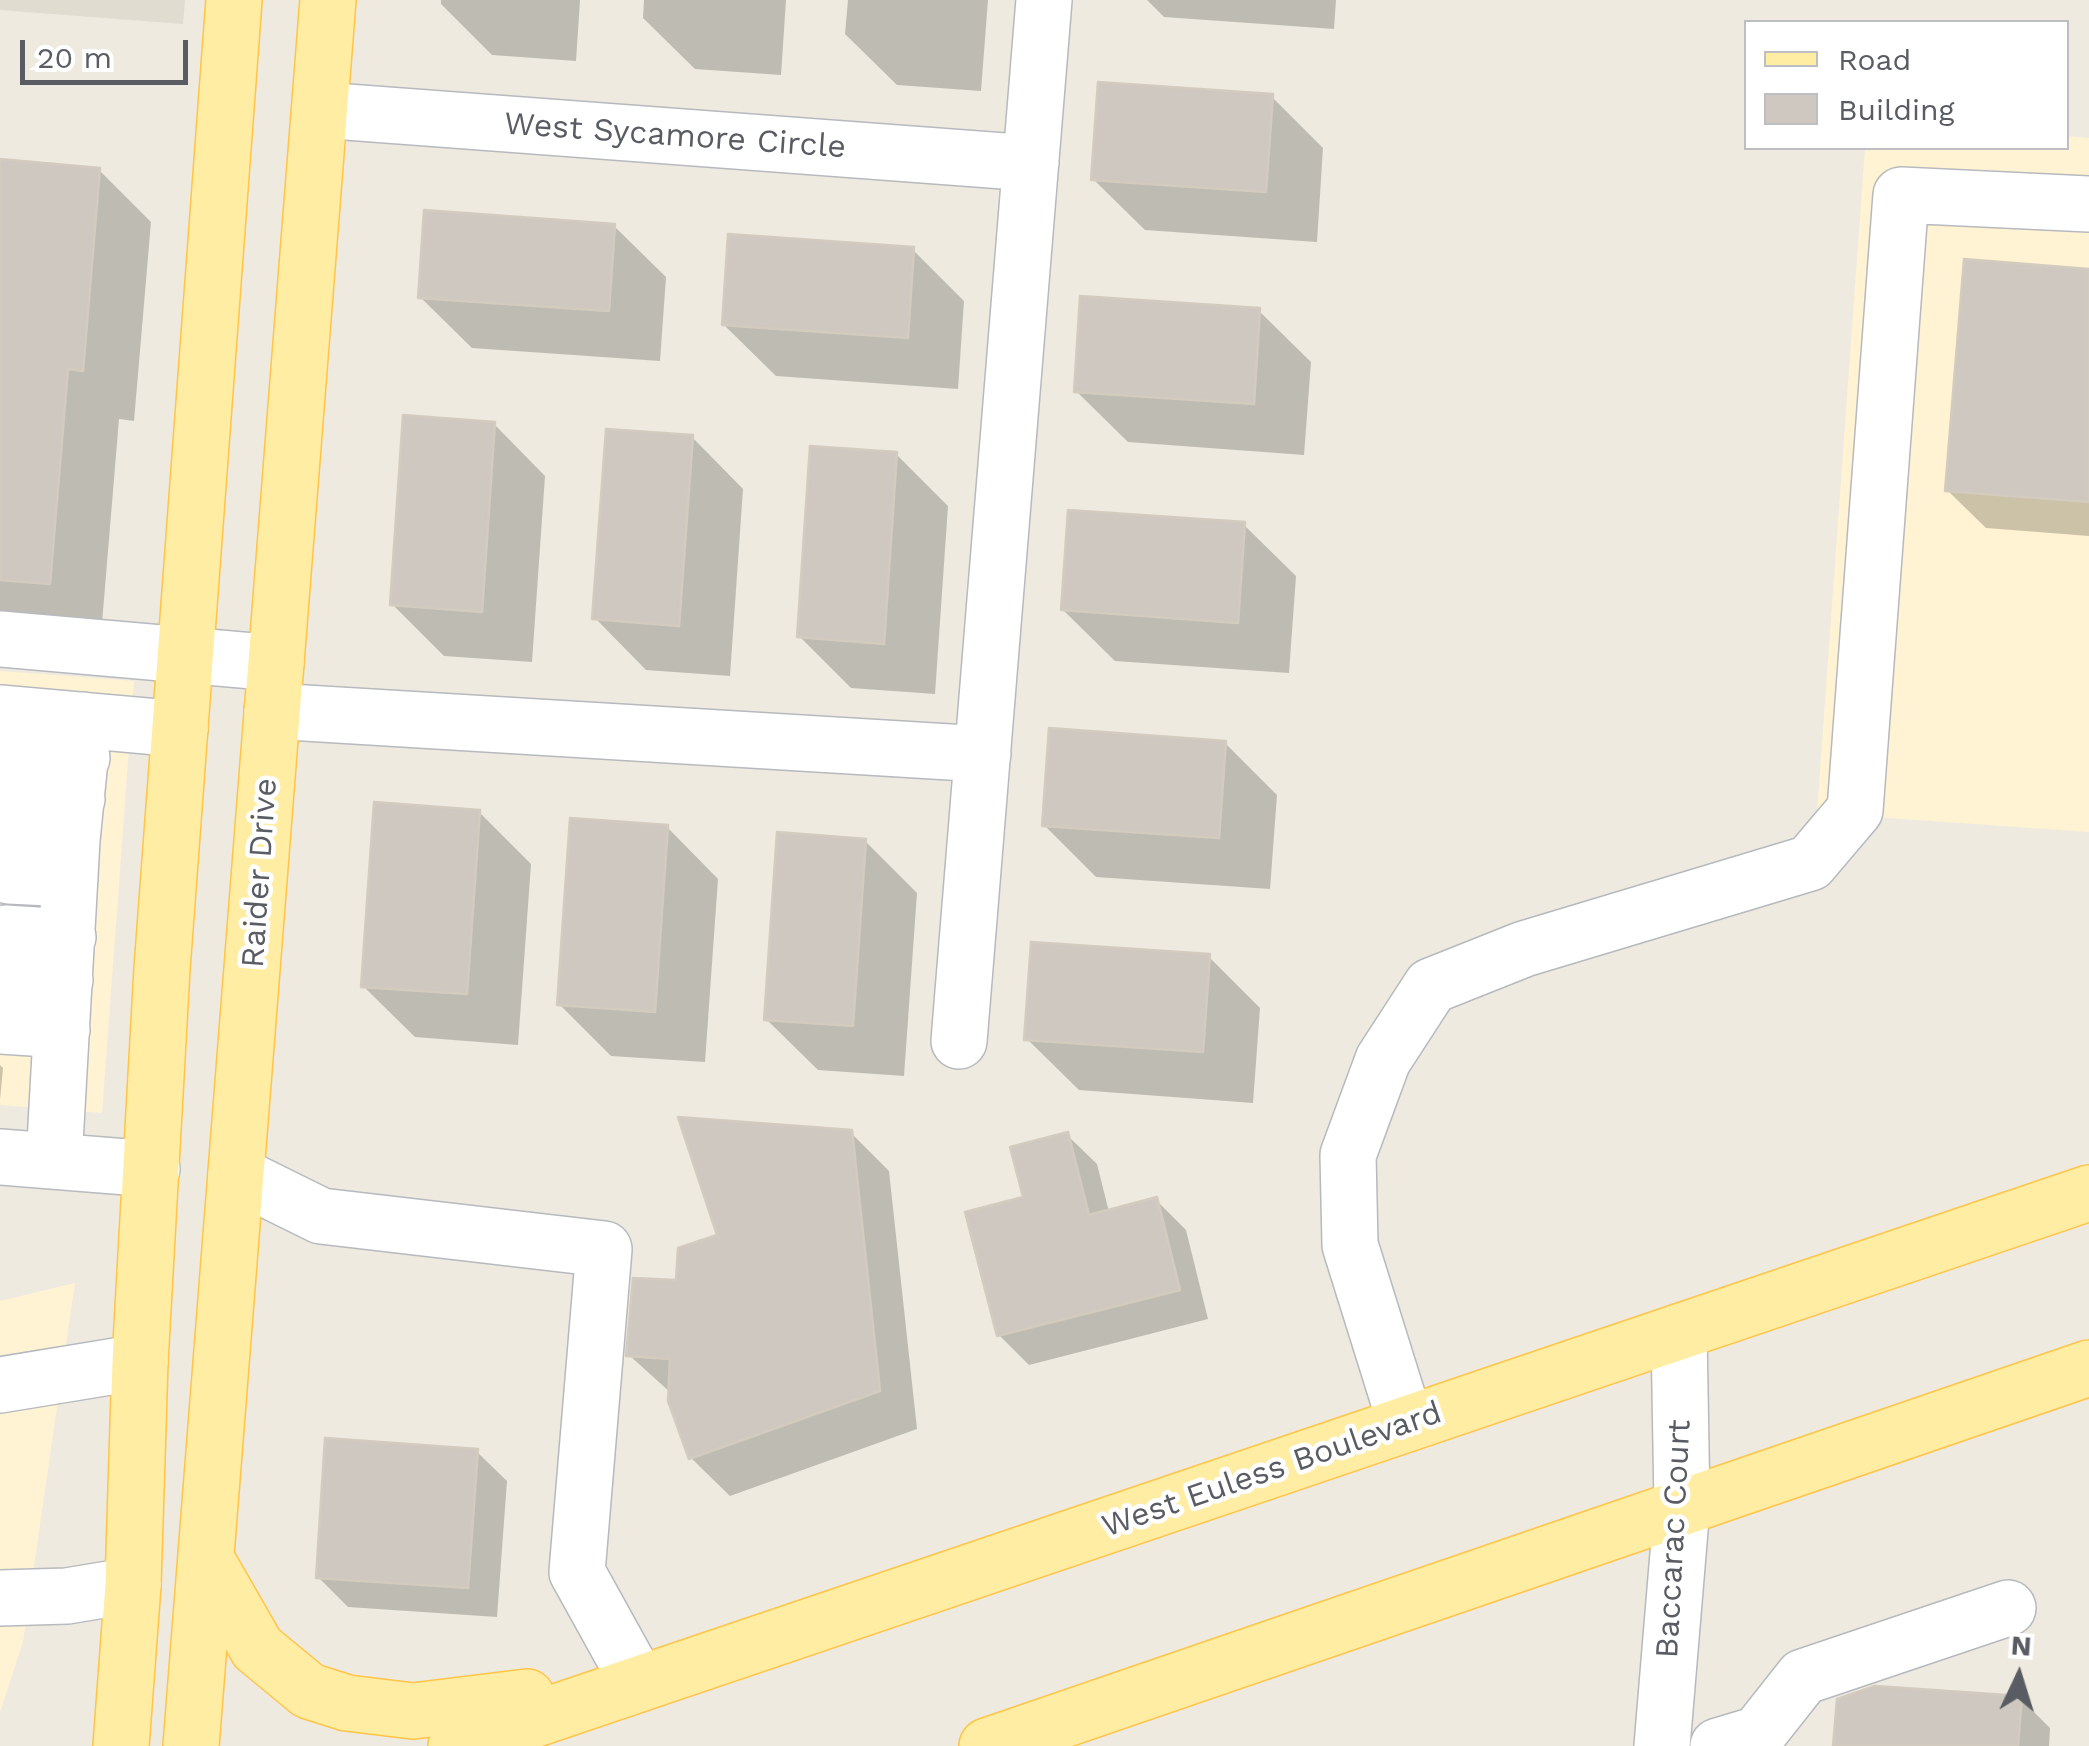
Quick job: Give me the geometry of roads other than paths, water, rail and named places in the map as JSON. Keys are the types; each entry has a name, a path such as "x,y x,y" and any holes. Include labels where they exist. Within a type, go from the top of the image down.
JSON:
{"main road":[{"path":"122,1746 134,1585 140,1362 180,729 234,0"},
{"name":"Raider Drive","path":"191,1746 328,0"},
{"path":"152,1169 236,1174"},
{"name":"West Euless Boulevard","path":"456,1746 2089,1193"},
{"path":"987,1746 2089,1368"},
{"path":"206,1559 256,1648 309,1691 347,1703 412,1712 639,1684"},
{"path":"82,1746 120,1655 134,1585"}],"street":[{"path":"960,1041 1044,0"},
{"name":"West Sycamore Circle","path":"320,110 1031,163"},
{"path":"1406,1424 1350,1245 1348,1155 1383,1060 1431,986 1524,949 1810,863 1855,810 1901,195 2089,204"},
{"path":"0,639 185,655 274,687 982,754"},
{"path":"11,794 77,799 180,729"},
{"path":"11,794 77,799"},
{"path":"11,794 77,799"},
{"path":"54,1161 77,799"},
{"path":"3,954 64,1002"},
{"path":"0,1026 64,1002"},
{"path":"0,1056 64,1002"},
{"path":"0,1158 152,1169"},
{"path":"236,1174 321,1216 604,1250 577,1572 639,1684"},
{"name":"Baccarac Court","path":"1662,1746 1682,1506 1679,1332"},
{"path":"0,1385 140,1362"},
{"path":"0,1598 67,1596 134,1585"},
{"path":"1718,1746 1758,1734 1803,1677 2008,1608"}]}
